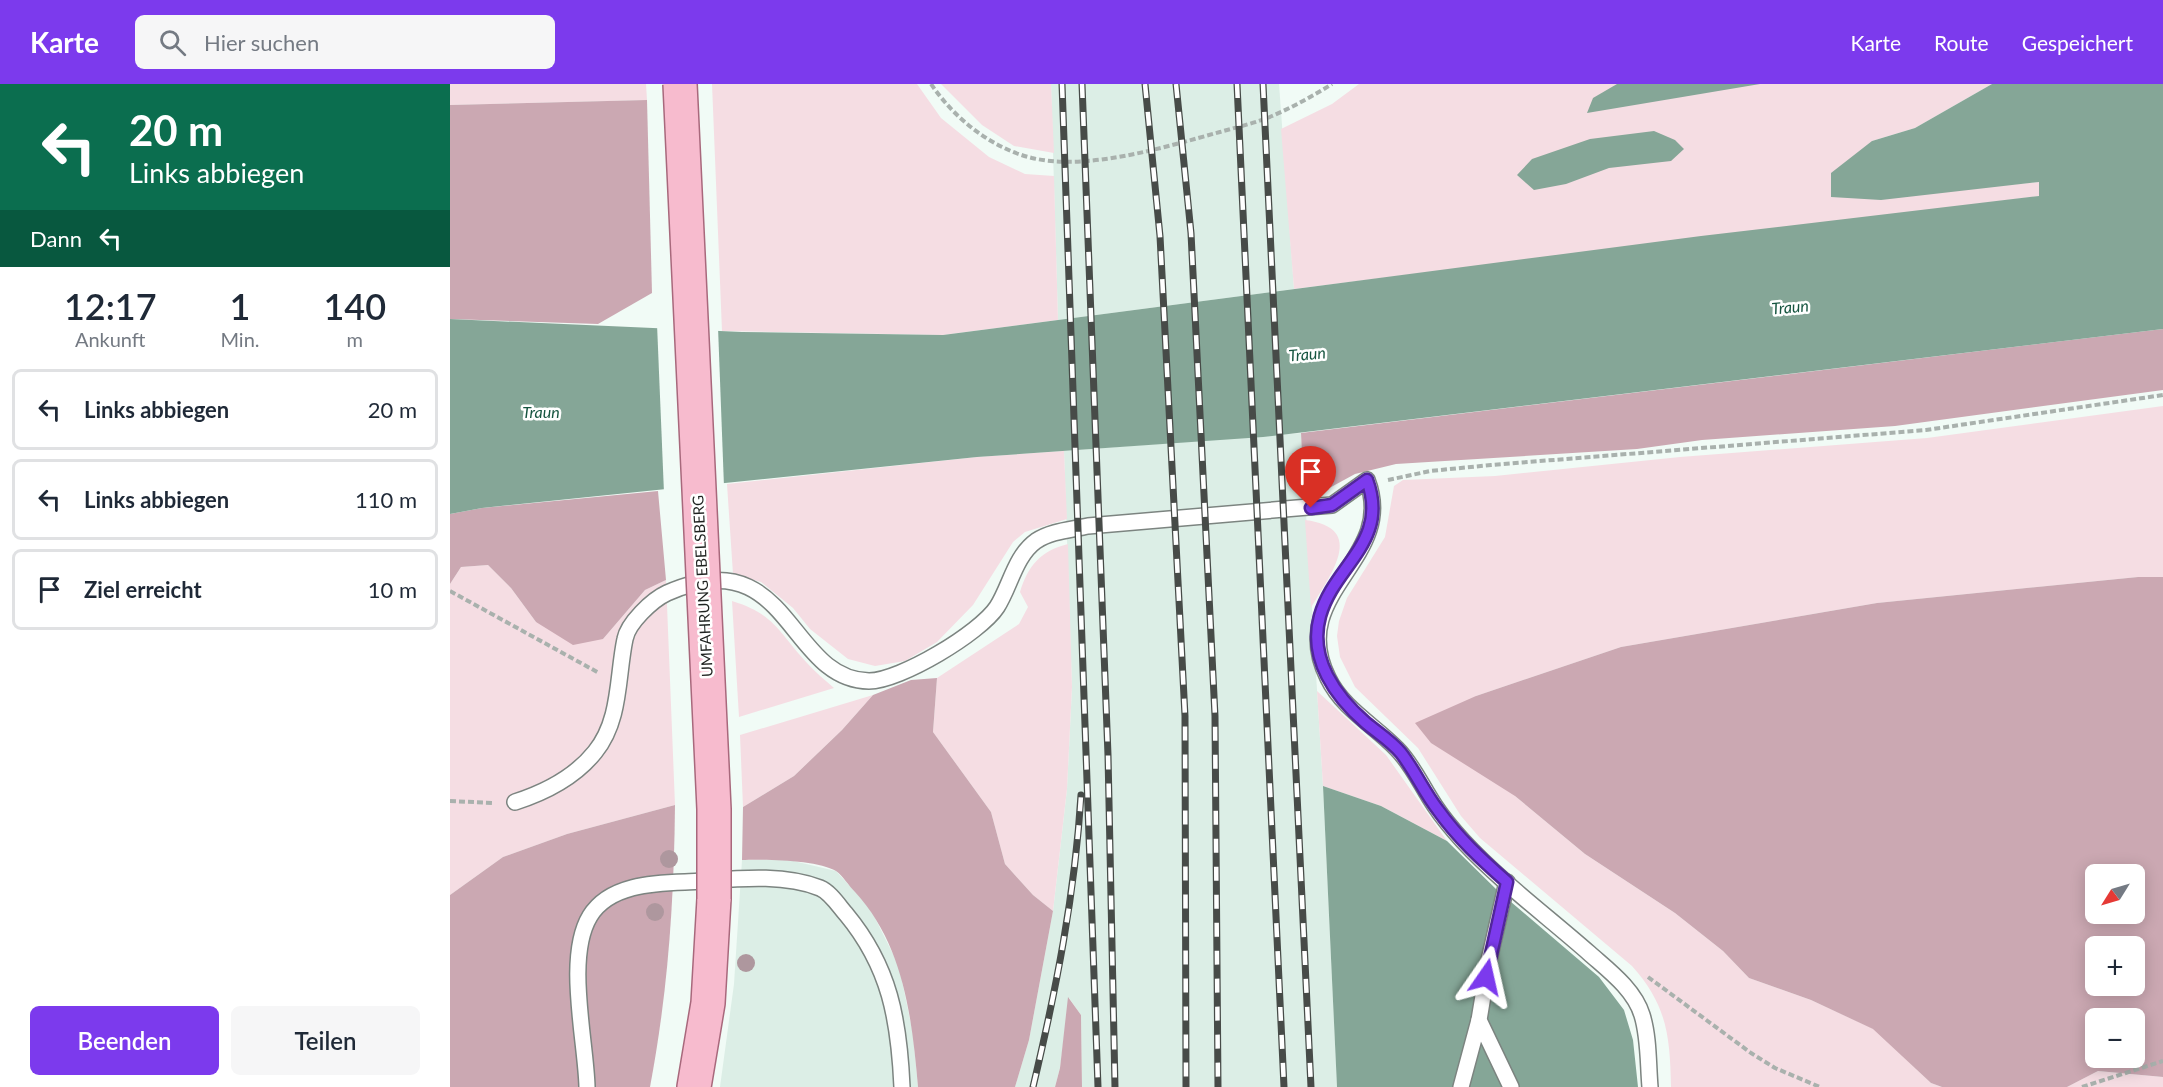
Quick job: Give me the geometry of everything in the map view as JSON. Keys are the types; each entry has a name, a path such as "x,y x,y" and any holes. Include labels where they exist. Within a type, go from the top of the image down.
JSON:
{"main road":[{"name":"UMFAHRUNG EBELSBERG","path":"680,84 714,809 714,899 708,1004 694,1087"}],"lane":[{"path":"514,802 541,793 595,753 608,728 620,685 625,637 643,612 665,594 698,583 725,580 750,588 770,600 822,660 844,675 868,681 886,678 922,663 980,625 996,608 1017,565 1034,543 1050,534 1088,526 1332,505 1367,480 1373,504 1373,517 1364,543 1321,614 1318,639 1323,666 1331,684 1343,700 1399,750 1448,824 1507,882 1613,975 1632,996 1642,1015 1650,1087"},
{"path":"587,1087 578,975 582,937 590,915 603,903 624,890 649,884 752,879 798,882 823,889 864,936 884,972 900,1035 902,1087"},
{"path":"1461,1087 1479,1020 1489,960 1507,882"},
{"path":"1479,1020 1511,1087"}],"path":[{"path":"931,84 955,113 982,135 1016,153 1052,161 1122,156 1177,144 1270,117 1332,84"},
{"path":"1367,480 1398,480 1430,471 1491,465 1926,430 2163,396"},
{"path":"450,591 620,685"},
{"path":"450,801 486,804 514,802"},
{"path":"1613,975 1640,972 1750,1053 1775,1068 1820,1087"},
{"path":"2082,1087 2163,1061"}],"shaded area":[{"path":"450,84 646,84 647,100 450,105"},
{"path":"712,84 917,84 941,118 989,157 1025,174 1054,176 1058,320 943,335 722,331"},
{"path":"941,84 1051,84 1054,153 1014,146 982,125"},
{"path":"1051,84 1279,84 1294,289 1058,320"},
{"path":"1359,84 1992,84 1915,128 1872,141 1962,189 2039,182 2040,196 1294,289 1281,129 1332,104"},
{"path":"647,100 652,293 598,324 450,319 450,105"},
{"path":"2163,329 2163,390 1895,426 1702,440 1637,449 1396,464 1355,474 1322,492 1304,496 1301,433"},
{"path":"2163,406 2163,577 2138,577 1877,603 1621,647 1476,696 1515,796 1585,854 1675,913 1723,951 1749,978 1811,1000 1874,1029 1931,1083 1942,1087 1671,1087 1664,1022 1653,994 1644,980 1632,966 1480,838 1461,816 1418,748 1355,687 1340,657 1337,636 1339,621 1347,598 1385,537 1394,486 1403,480 1495,476 1680,457 1927,438"},
{"path":"1301,433 1323,786 1337,1087 1082,1087 1081,1015 1069,998 1060,1068 1055,1087 1015,1087 1029,1040 1053,911 1067,789 1072,687 1064,451"},
{"path":"1064,451 1067,519 1025,532 1013,542 973,605 937,642 905,661 875,666 848,659 810,629 793,608 761,582 733,574 727,484 977,457"},
{"path":"658,491 666,580 645,590 603,639 573,645 536,622 511,588 488,565 461,567 450,584 450,514 482,508"},
{"path":"1305,520 1324,525 1335,532 1340,543 1339,555 1334,568 1311,608"},
{"path":"1068,544 1072,687 1067,789 1053,911 1033,895 1005,864 991,812 933,732 937,678 1019,624 1028,607 1020,592 1031,567 1043,555"},
{"path":"488,565 511,588 536,622 603,639 645,590 666,580 675,805 567,834 503,857 450,895 450,584 461,567"},
{"path":"2138,577 2163,577 2163,1077 2098,1071 2067,1087 1942,1087 1931,1083 1873,1029 1811,1000 1749,978 1723,951 1675,913 1585,854 1515,796 1431,743 1415,723 1476,696 1621,647 1877,603"},
{"path":"732,601 767,618 810,666 834,688 739,717"},
{"path":"937,678 933,732 991,812 1005,864 1033,895 1053,911 1029,1040 1015,1087 918,1087 913,1035 903,984 885,935 872,913 841,876 828,867 790,861 742,860 743,807 794,776 842,730 873,695 911,680"},
{"path":"1317,691 1386,755 1447,841 1381,806 1323,786"},
{"path":"873,695 842,730 794,776 743,807 740,735"},
{"path":"675,805 669,947 650,1087 450,1087 450,895 503,857 567,834"},
{"path":"785,859 836,871 870,908 899,966 913,1034 918,1087 720,1087 734,984 742,860"},
{"path":"1068,997 1081,1015 1082,1087 1055,1087 1060,1068"},
{"path":"2098,1071 2163,1077 2163,1087 2067,1087"}],"water":[{"path":"1617,84 1760,84 1587,113 1593,98"},
{"name":"Traun","path":"1992,84 2163,84 2163,329 1263,437 977,457 482,508 450,514 450,319 742,332 943,335 1701,236 2039,196 2039,182 1881,200 1831,197 1831,173 1872,141 1915,128"},
{"path":"1654,131 1675,140 1684,149 1671,161 1609,168 1566,184 1534,190 1517,175 1532,159 1590,139"},
{"path":"1323,786 1381,806 1447,841 1497,890 1599,977 1624,1010 1633,1040 1638,1087 1337,1087"}],"pier":[{"path":"657,324 718,327 724,487 664,493"}],"railway":[{"path":"1062,84 1098,1087"},
{"path":"1082,84 1108,755 1115,1087"},
{"path":"1145,84 1160,236 1185,716 1186,1087"},
{"path":"1176,84 1191,233 1215,716 1218,1087"},
{"path":"1237,84 1284,1087"},
{"path":"1263,84 1311,1087"},
{"path":"1033,1087 1063,942 1074,869 1081,795"}],"route":[{"path":"1311,508 1332,505 1367,480 1373,504 1373,517 1358,554 1324,604 1319,622 1318,639 1323,666 1331,684 1343,700 1399,750 1448,824 1481,859 1507,882 1486,977"}]}
